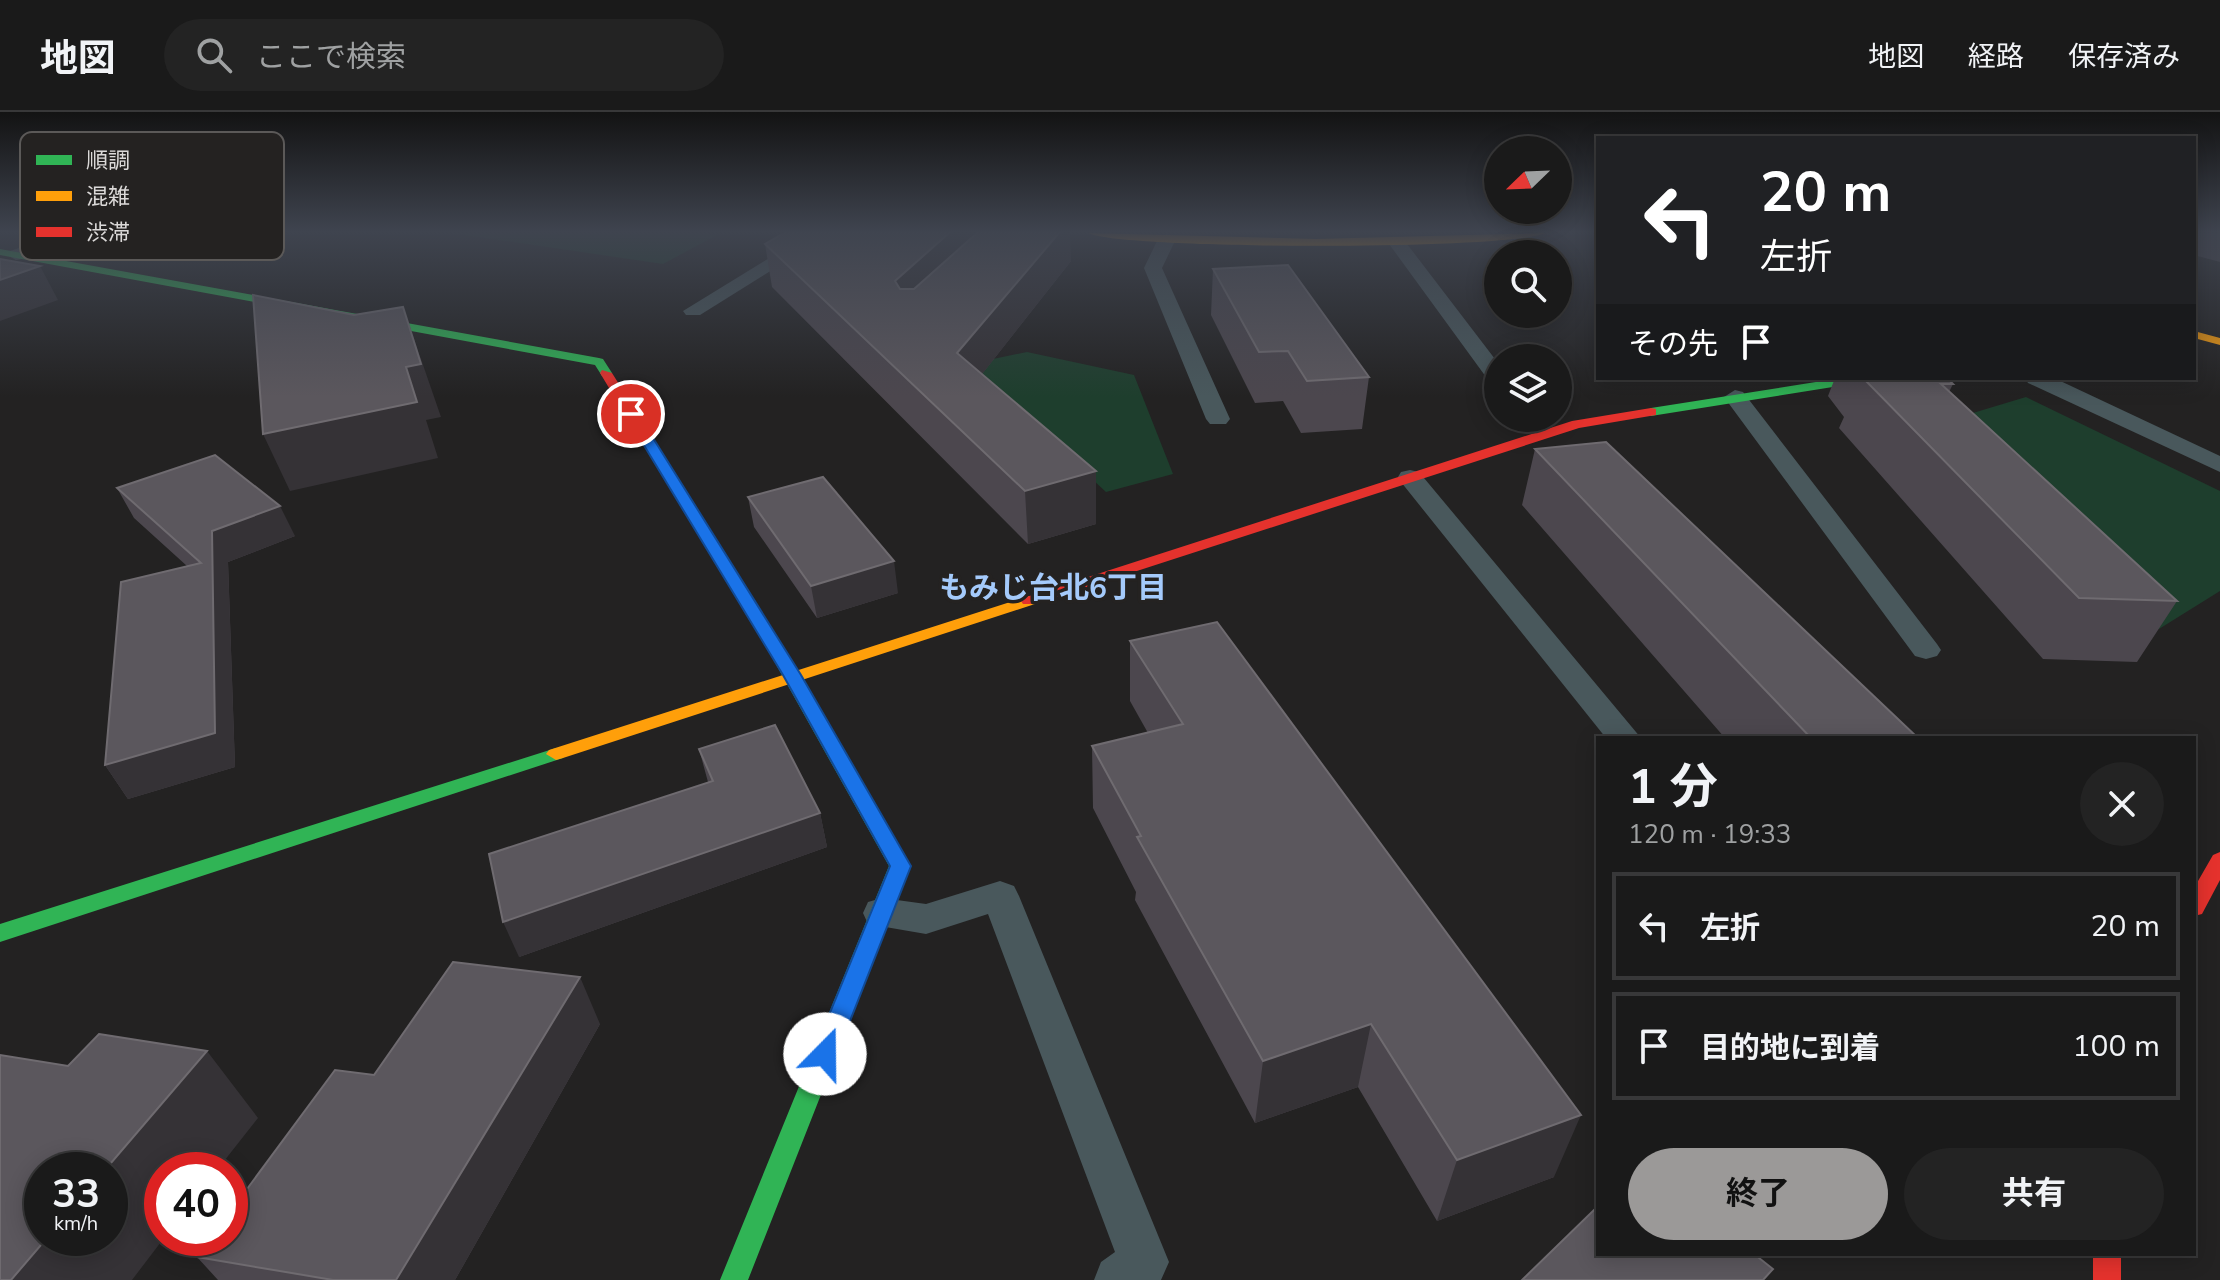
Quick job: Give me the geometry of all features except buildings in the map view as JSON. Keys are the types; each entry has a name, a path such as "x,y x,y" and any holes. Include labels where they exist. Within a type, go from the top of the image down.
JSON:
{"street":[{"path":"195,288 599,362 792,675 900,866 734,1280"},
{"path":"2196,335 2220,342"},
{"path":"0,933 1577,424 1850,380"},
{"path":"2196,904 2220,860"},
{"path":"2107,1256 2107,1280"}],"lane":[{"path":"693,311 732,288"},
{"path":"1161,288 1218,419"},
{"path":"1442,288 1484,356"},
{"path":"2040,380 2220,465"},
{"path":"1735,397 1926,650"},
{"path":"1410,477 1622,736"},
{"path":"882,913 926,919 1000,896 1144,1262 1119,1280"}],"green space":[{"path":"1027,352 1134,375 1173,474 1106,492 969,364"},
{"path":"2026,397 2220,491 2220,591 2159,629 1933,425"}],"traffic: fast":[{"path":"193,288 599,362 606,373"},
{"path":"1651,412 1851,380"},
{"path":"734,1280 900,866 782,659"},
{"path":"0,933 556,754"}],"traffic: slow":[{"path":"2196,335 2220,342"},
{"path":"556,754 1029,601"}],"traffic: jam":[{"path":"606,373 782,659"},
{"path":"1029,601 1577,424 1651,412"},
{"path":"2196,904 2220,860"},
{"path":"2107,1256 2107,1280"}],"district":[{"name":"もみじ台北6丁目","path":"1053,588"}],"route":[{"path":"631,414 792,675 900,866 825,1054"}]}
